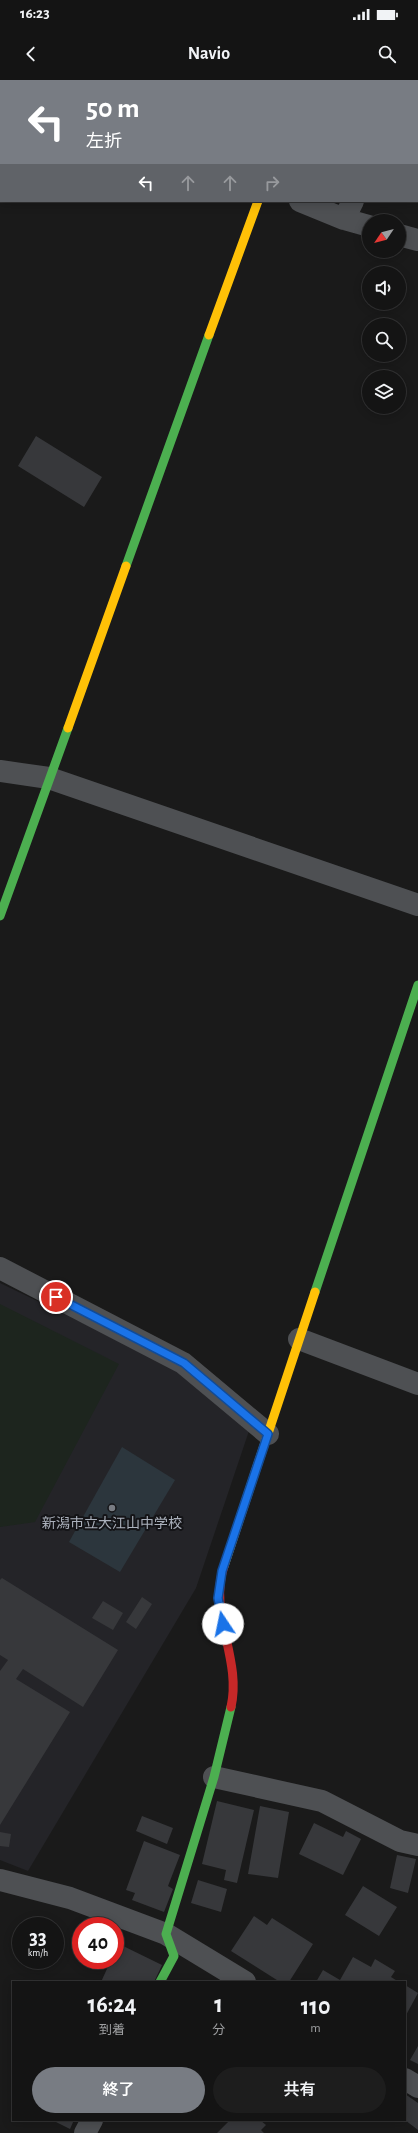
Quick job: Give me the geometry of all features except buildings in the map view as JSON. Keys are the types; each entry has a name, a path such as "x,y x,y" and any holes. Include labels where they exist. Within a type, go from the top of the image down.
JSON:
{"street":[{"path":"0,916 258,202"},
{"path":"305,202 348,210 362,221"},
{"path":"406,237 418,240"},
{"path":"0,771 49,778 418,905"},
{"path":"161,1981 174,1956 166,1934 214,1777 234,1697 233,1678 218,1598 222,1571 418,985"},
{"path":"0,1268 184,1363 268,1434"},
{"path":"299,1339 418,1384"},
{"path":"214,1777 322,1801 400,1841 418,1845"},
{"path":"0,1880 70,1898 166,1934 243,1981"},
{"path":"406,2080 418,2087"},
{"path":"85,2133 91,2121"}],"shaded area":[{"name":"新潟市立大江山中学校","path":"0,1283 203,1381 250,1428 196,1588 28,1871 0,1860"},
{"path":"0,1304 119,1364 35,1522 0,1527"},
{"path":"122,1447 175,1480 120,1572 69,1542"}],"traffic: fast":[{"path":"126,566 209,335"},
{"path":"0,916 68,728"},
{"path":"315,1292 418,985"},
{"path":"161,1981 174,1956 166,1934 214,1777 231,1707"}],"traffic: slow":[{"path":"209,335 258,202"},
{"path":"68,728 126,566"},
{"path":"224,1566 315,1292"}],"traffic: jam":[{"path":"224,1566 220,1584 220,1601 232,1671 233,1689 231,1707"}],"place":[{"name":"新潟市立大江山中学校","path":"112,1508"}],"route":[{"path":"56,1297 184,1363 268,1434 222,1571 218,1598 223,1624"}]}
